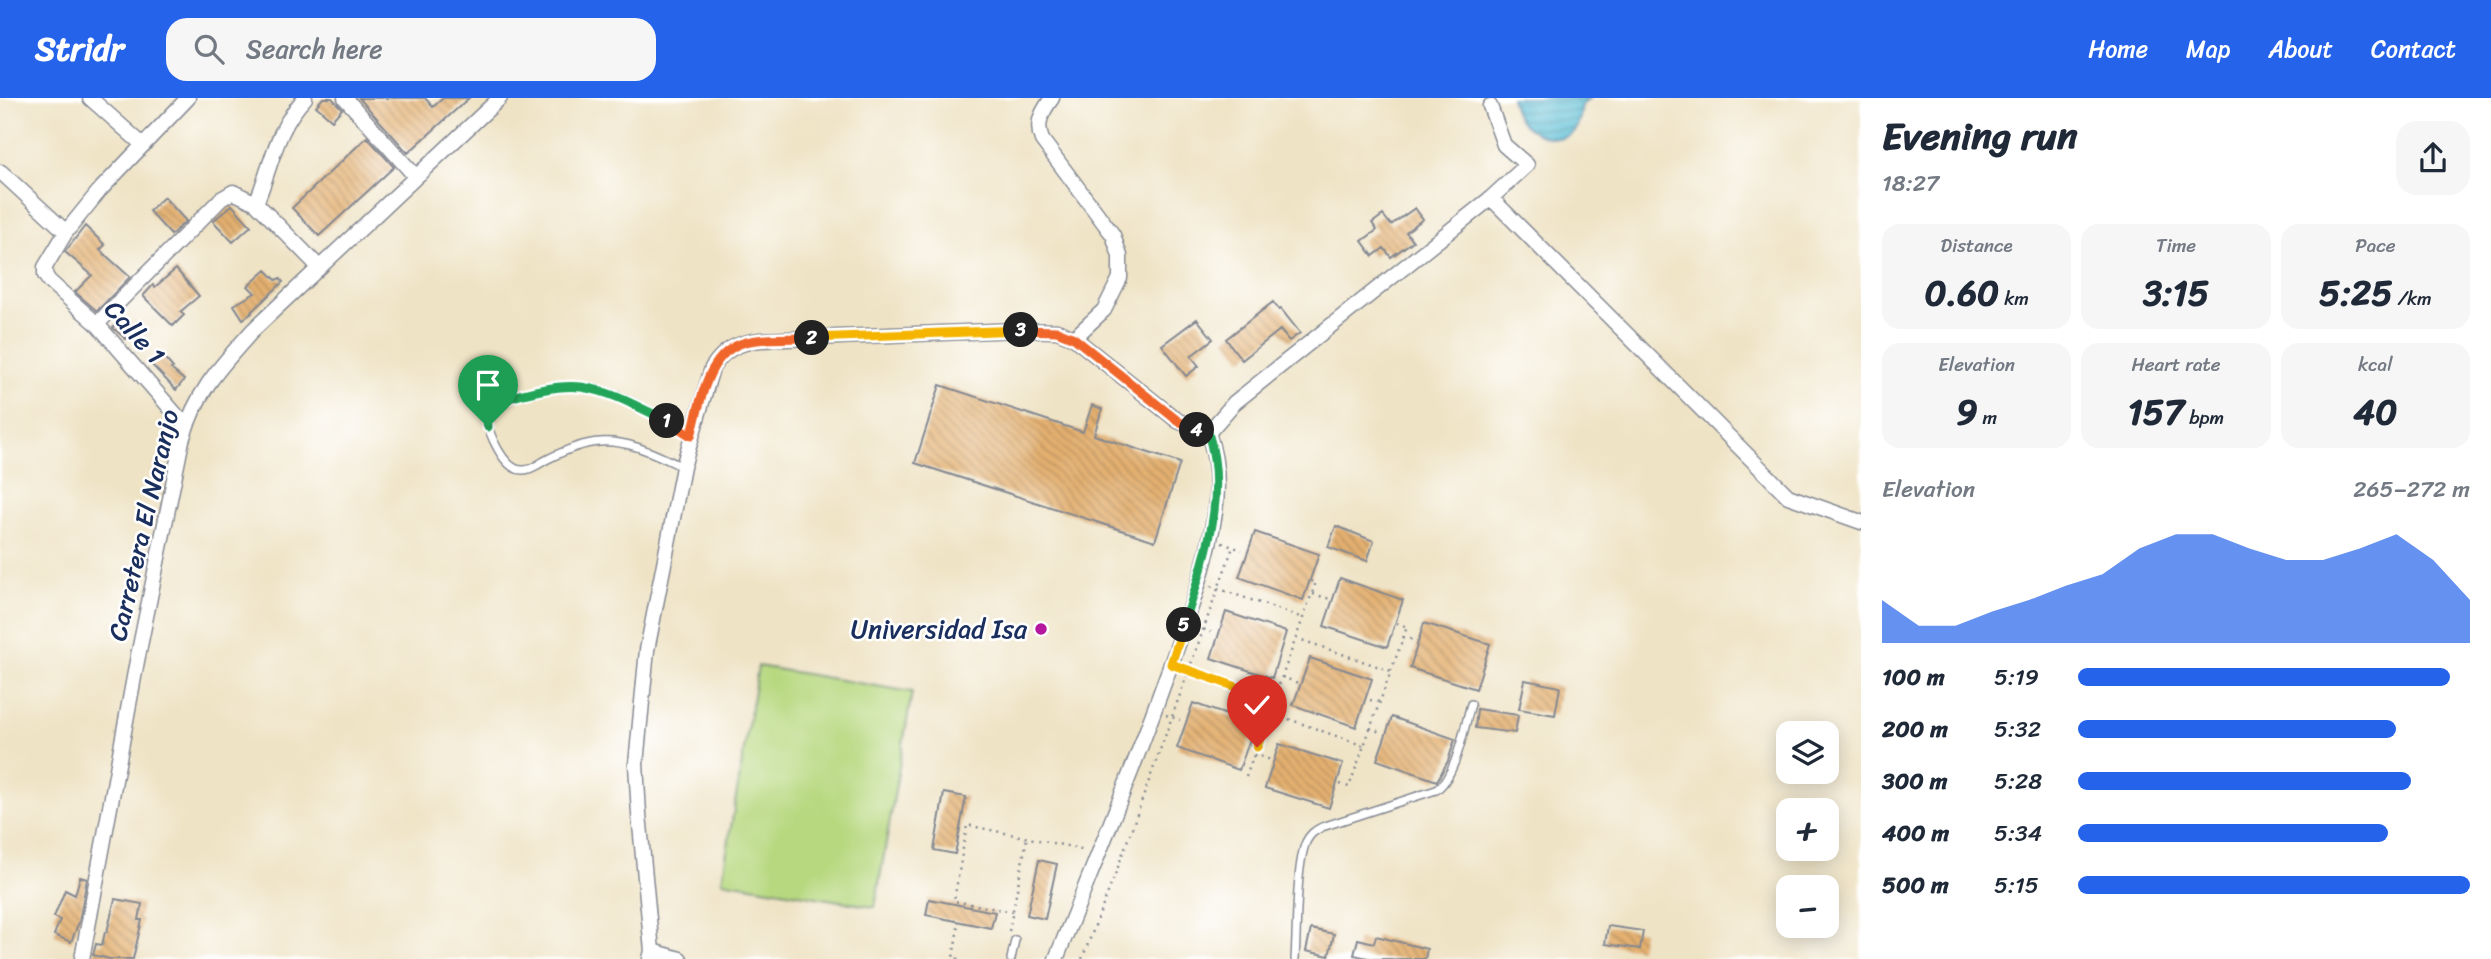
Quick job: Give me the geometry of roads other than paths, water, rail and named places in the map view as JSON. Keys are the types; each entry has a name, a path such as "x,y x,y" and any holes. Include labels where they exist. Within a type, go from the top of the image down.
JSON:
{"street":[{"path":"90,98 143,145"},
{"path":"1,172 66,232 100,190 188,98"},
{"path":"256,203 275,145 295,108 305,98"},
{"path":"345,98 416,177"},
{"name":"Carretera El Naranjo","path":"82,959 137,661 186,426 198,398 254,329 318,266 500,98"},
{"path":"1052,98 1042,111 1038,131 1112,235 1121,256 1120,278 1104,310 1074,338"},
{"path":"1208,433 1234,403 1491,198 1527,165 1504,145 1490,106"},
{"path":"97,324 221,199 233,191 256,203 318,266"},
{"path":"1491,198 1788,496 1861,522"},
{"name":"Calle 1","path":"66,232 45,267 45,275 97,324 186,426"},
{"path":"680,959 651,955 636,764 647,650 683,467 712,368 720,356 732,347 746,342 1019,330 1057,331 1074,338 1178,421 1208,433 1216,455 1215,512 1198,581 1171,664 1100,853 1056,959"}],"lane":[{"path":"683,467 627,443 600,442 582,445 525,470 515,468 492,442 486,416 494,402 548,389 579,387 621,399 691,436"},
{"path":"1295,959 1302,857 1312,832 1443,786 1450,774 1471,705"},
{"path":"1011,959 1015,940"}],"water":[{"path":"1511,98 1590,98 1582,105 1579,122 1574,131 1561,138 1553,138 1537,133 1524,124 1516,114"}],"place":[{"name":"Universidad Isa","path":"1041,629"}]}
